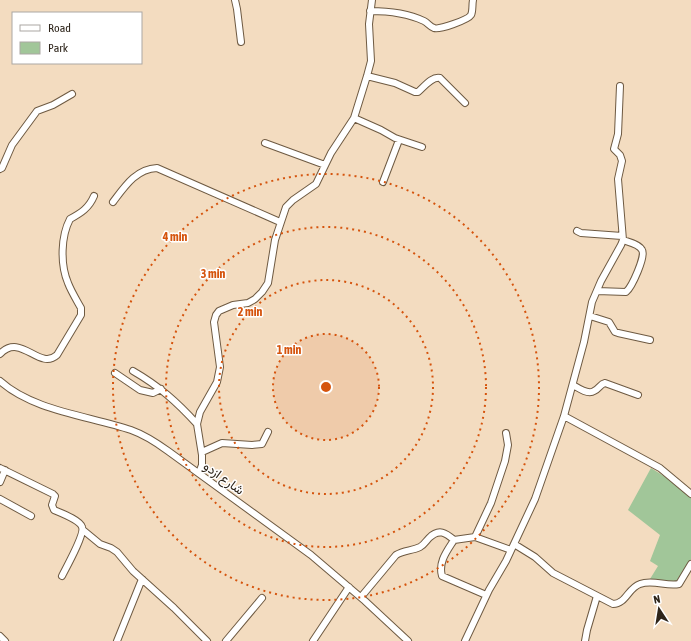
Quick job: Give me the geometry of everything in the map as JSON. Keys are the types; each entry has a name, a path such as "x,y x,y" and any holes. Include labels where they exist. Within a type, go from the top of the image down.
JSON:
{"street":[{"path":"235,0 241,42"},
{"path":"199,473 202,465 202,452 197,424 200,412 216,382 220,366 214,322 216,315 226,307 255,299 262,292 268,283 275,240 286,207 293,200 316,184 331,153 354,118 371,61 369,24 372,0"},
{"path":"370,11 391,11 425,21 431,27 438,28 468,17 472,11 473,0"},
{"path":"367,76 395,84 415,92 418,92 437,77 440,78 464,103"},
{"path":"465,641 486,595 513,547 535,499 564,416 573,385 592,302 617,255 622,238 618,179 622,161 620,155 614,149 618,134 620,86"},
{"path":"0,169 2,168 12,145 37,111 53,105 72,94"},
{"path":"354,118 399,140 422,147"},
{"path":"383,182 399,140"},
{"path":"266,143 325,165"},
{"path":"113,202 135,176 146,170 157,168 280,222"},
{"path":"0,354 5,349 12,346 43,358 49,359 57,355 81,312 81,308 65,274 64,236 70,219 86,208 91,203 94,196"},
{"path":"577,231 582,233 622,238 643,251 643,257 633,283 626,292 597,291"},
{"path":"590,316 609,322 615,332 650,340"},
{"path":"114,372 140,390 153,393 161,389"},
{"path":"133,372 161,389 176,401 197,424"},
{"name":"شارع ازدو","path":"0,381 23,398 132,430 151,439 312,555 361,597 408,641"},
{"path":"573,385 589,392 594,391 601,384 605,383 638,395"},
{"path":"564,416 660,468 691,494"},
{"path":"202,452 222,443 252,445 262,444 268,432"},
{"path":"475,537 491,503 505,461 508,445 506,433"},
{"path":"0,482 2,469 53,494 55,496 52,505 54,510 77,521 83,530 100,544 117,552 142,579 190,623 207,641"},
{"path":"0,498 31,516"},
{"path":"62,576 83,530"},
{"path":"361,597 400,552 419,548 433,534 441,532 446,533 454,540"},
{"path":"486,595 442,576 440,564 454,540 475,537 513,547 535,557 553,573 613,604 618,604 624,600 633,588 641,583 679,584 691,564"},
{"path":"117,641 142,579"},
{"path":"313,641 349,587"},
{"path":"585,641 597,596"},
{"path":"226,641 262,598"},
{"path":"0,636 5,641"}],"green space":[{"path":"651,468 667,478 691,497 691,559 676,582 650,579 658,566 650,561 660,535 628,510"}]}
